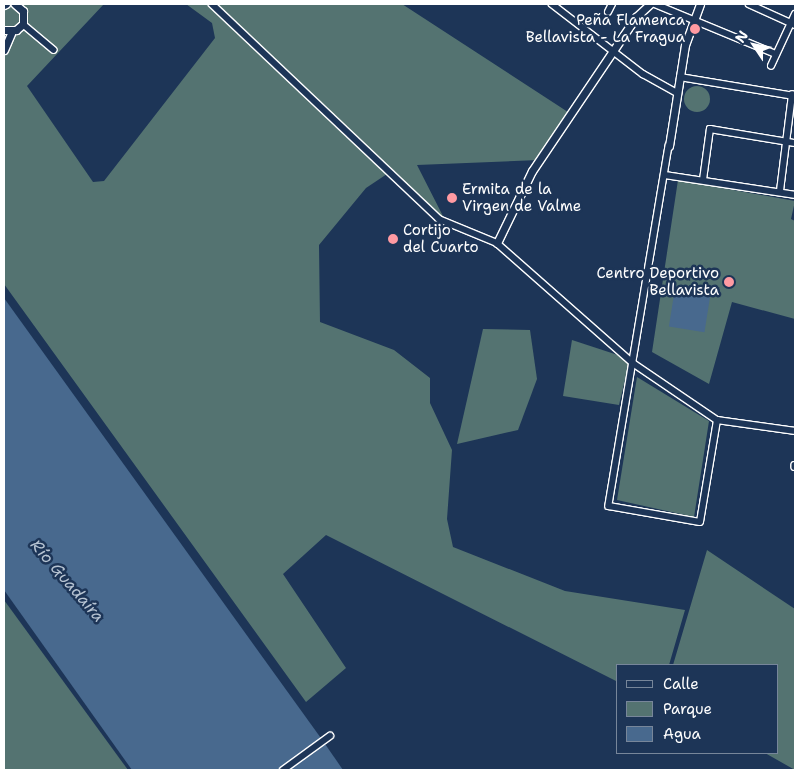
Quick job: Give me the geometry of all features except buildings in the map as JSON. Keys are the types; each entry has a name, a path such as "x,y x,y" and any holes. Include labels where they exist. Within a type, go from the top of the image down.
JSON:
{"street":[{"path":"212,4 439,219 497,243 634,363 717,420 795,431"},
{"path":"552,4 669,92 677,93"},
{"path":"608,12 612,4"},
{"path":"497,243 532,171 614,50 650,4"},
{"path":"655,4 776,54"},
{"path":"700,4 694,21 677,93 609,506 700,522 717,420"},
{"path":"749,4 793,24"},
{"path":"20,5 23,24 54,50"},
{"path":"771,66 793,24 795,14"},
{"path":"4,48 12,31 23,24"},
{"path":"4,48 4,30 12,31"},
{"path":"680,77 794,96 785,141 780,190"},
{"path":"703,180 710,129 795,143"},
{"path":"665,175 780,190 795,195"},
{"path":"282,770 330,736"}],"green space":[{"path":"4,4 104,4 27,86 93,182 104,181 215,38 212,23 186,4 402,4 571,114 539,160 417,165 446,222 390,172 366,188 319,245 320,322 394,350 430,378 430,403 452,450 447,519 453,547 565,591 685,610 669,664 616,664 616,681 326,535 283,574 346,668 306,702 4,284"},
{"path":"697,86 706,90 710,99 706,108 697,112 688,108 684,99 688,90"},
{"name":"Centro Deportivo Bellavista","path":"678,180 795,201 791,219 795,221 795,319 732,302 709,384 652,352"},
{"path":"483,329 530,330 537,379 518,430 457,444"},
{"path":"572,340 630,359 619,405 563,396"},
{"path":"637,377 709,421 694,517 617,500"},
{"path":"707,550 795,609 795,770 767,754 779,754 779,664 673,664"},
{"path":"4,600 128,770 4,770"}],"water":[{"path":"675,288 711,294 704,332 669,327"},
{"name":"Río Guadaíra","path":"4,298 343,770 132,770 4,590"}],"place":[{"name":"Peña Flamenca Bellavista - La Fragua","path":"695,29"},
{"name":"Ermita de la Virgen de Valme","path":"452,198"},
{"name":"Cortijo del Cuarto","path":"393,239"},
{"name":"Centro Deportivo Bellavista","path":"729,282"}]}
